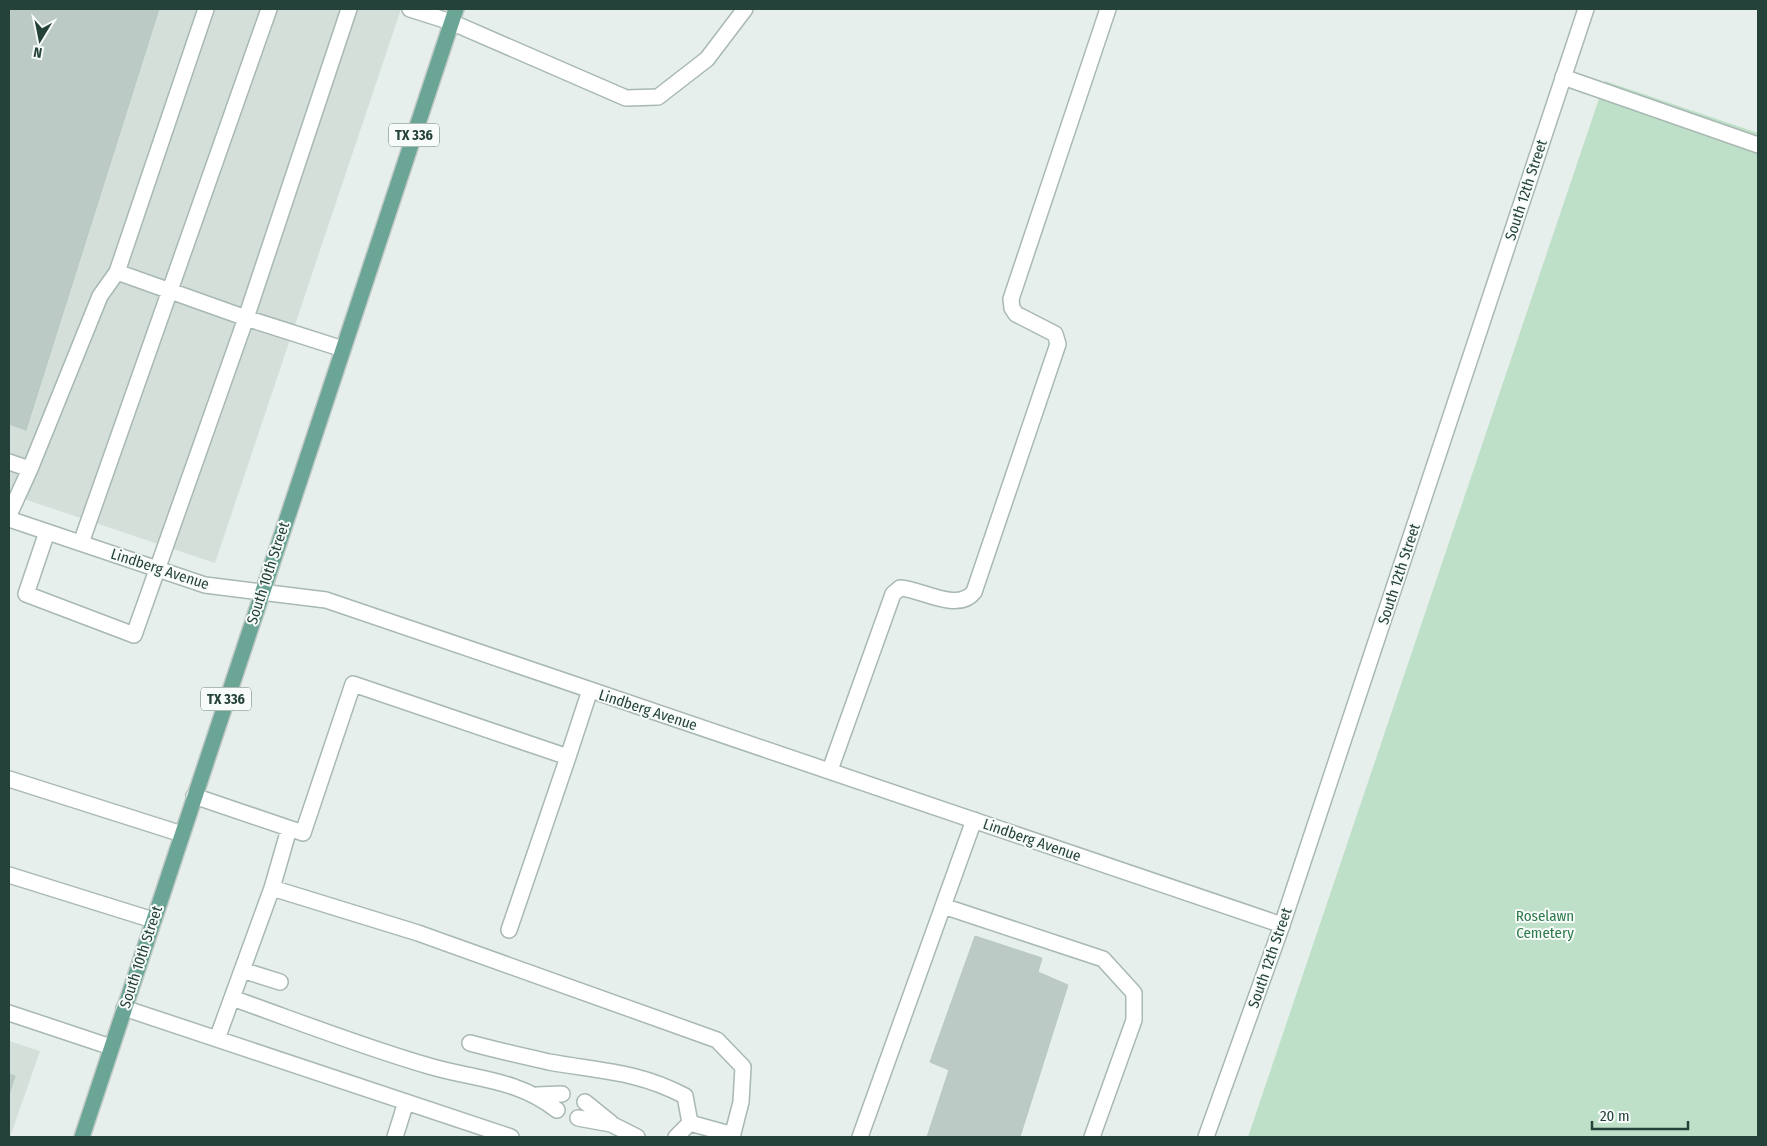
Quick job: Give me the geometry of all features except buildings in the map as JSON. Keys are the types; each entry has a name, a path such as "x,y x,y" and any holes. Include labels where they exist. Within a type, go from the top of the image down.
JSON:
{"main road":[{"name":"South 10th Street","path":"82,1137 453,16"}],"street":[{"path":"9,517 100,296 117,272 206,9"},
{"path":"81,543 168,290 269,9"},
{"path":"47,532 26,594 134,635 246,318 349,9"},
{"path":"410,9 453,16 626,98 658,97 707,59 745,9"},
{"path":"830,770 893,594 900,588 912,589 960,602 969,599 974,592 1058,344 1055,334 1016,314 1012,308 1011,299 1108,9"},
{"name":"South 12th Street","path":"1206,1137 1282,925 1586,9"},
{"path":"1563,77 1758,145"},
{"path":"117,272 246,318 343,349"},
{"path":"9,462 30,469"},
{"name":"Lindberg Avenue","path":"9,517 47,532 205,585 326,600 1282,925"},
{"path":"194,796 303,833 353,684 568,757"},
{"path":"509,930 590,690"},
{"path":"9,779 182,834"},
{"path":"860,1137 974,820"},
{"path":"217,1039 272,888 289,829"},
{"path":"9,875 153,920"},
{"path":"272,888 418,933 717,1040 743,1067 741,1102 732,1136 690,1123"},
{"path":"943,906 1103,959 1134,993 1134,1020 1092,1137"},
{"path":"242,970 280,982"},
{"path":"232,998 430,1067 489,1079 537,1095 557,1110"},
{"path":"124,1008 511,1137"},
{"path":"9,1013 112,1047"},
{"path":"470,1043 549,1062 636,1075 665,1085 686,1096 690,1123"},
{"path":"537,1095 562,1094"},
{"path":"394,1137 406,1102"},
{"path":"585,1102 611,1124 637,1137"},
{"path":"578,1118 611,1124"},
{"path":"676,1137 690,1123"}],"shaded area":[{"path":"9,9 401,9 215,563 9,494"},
{"path":"9,1041 40,1051 10,1137 9,1137"}],"green space":[{"name":"Roselawn Cemetery","path":"1605,81 1758,133 1758,1137 1248,1137"}]}
